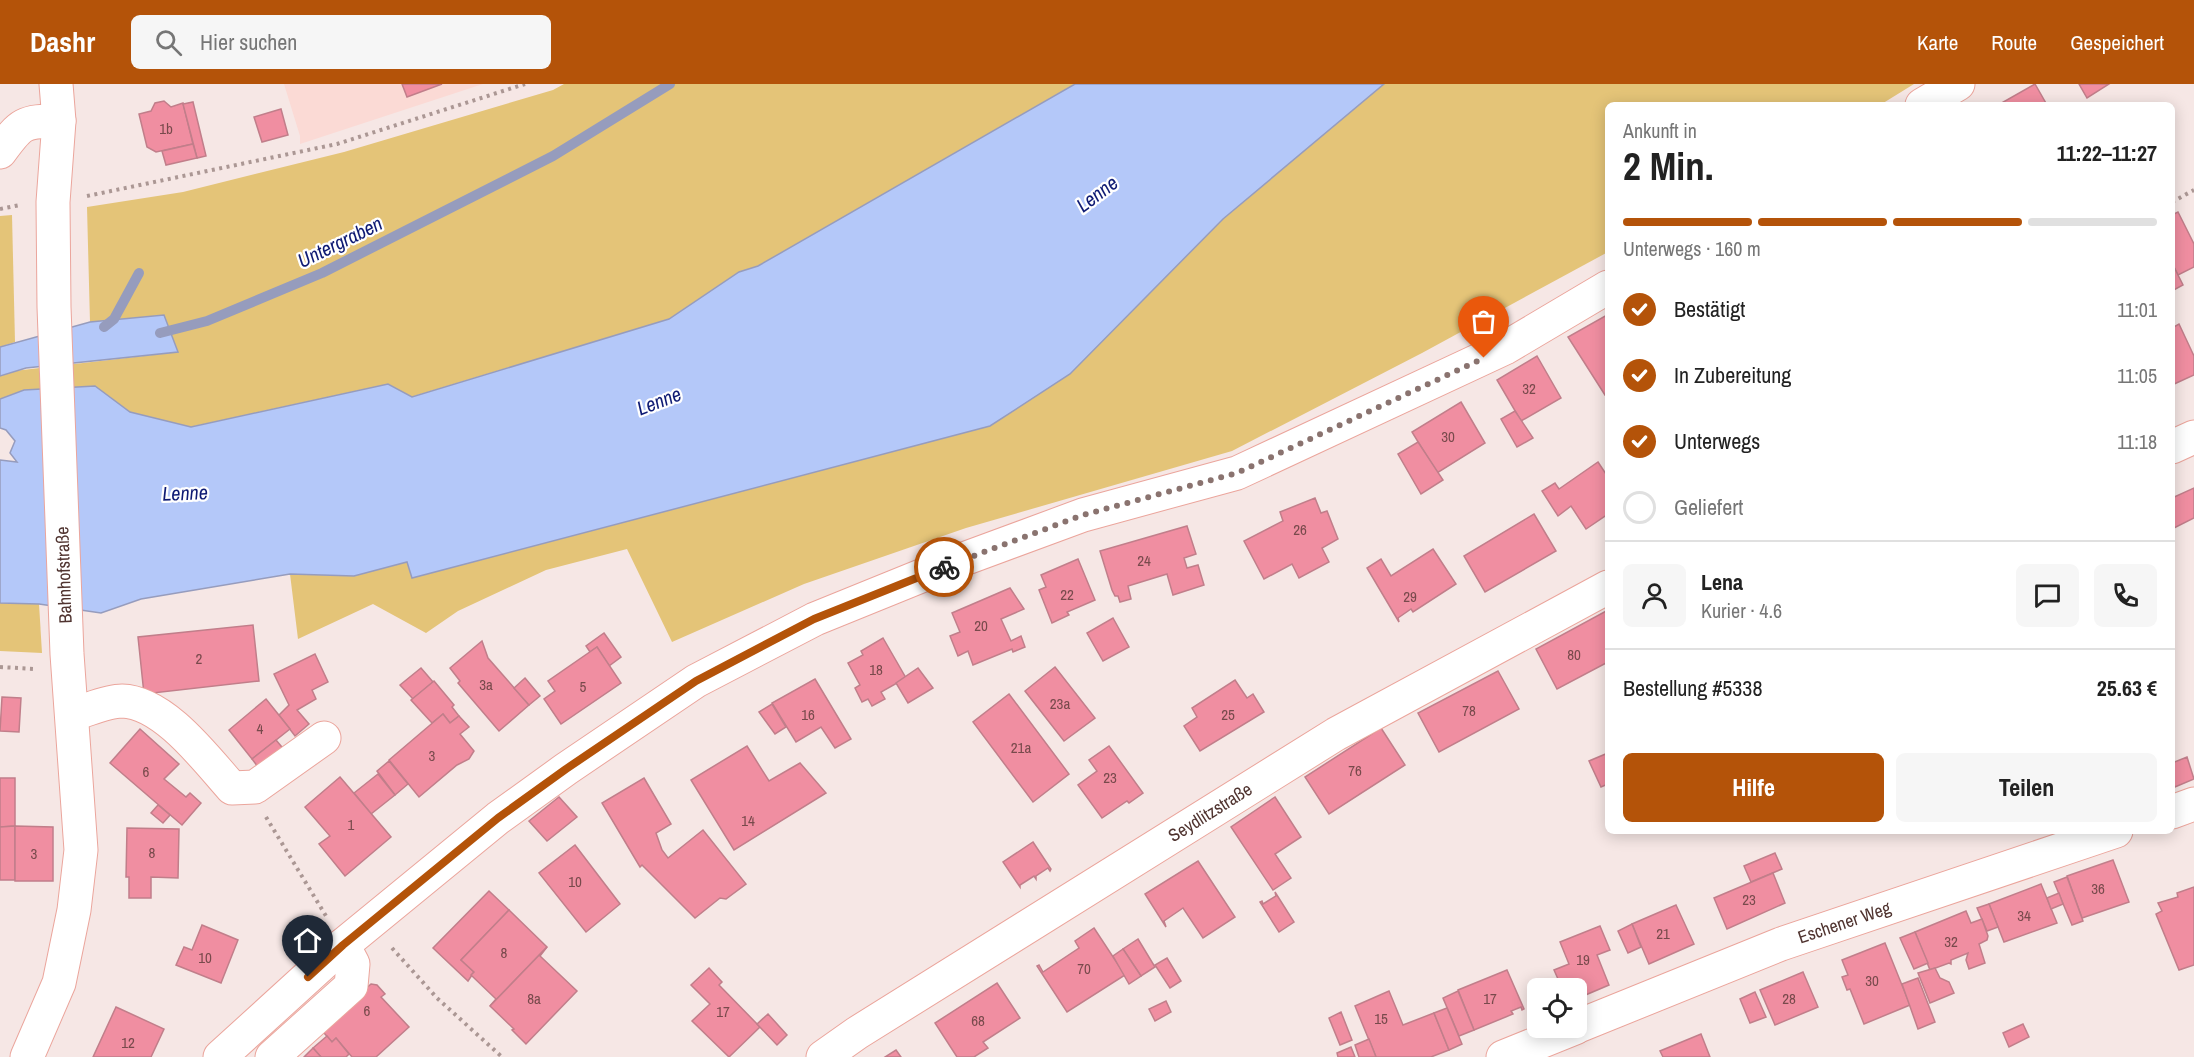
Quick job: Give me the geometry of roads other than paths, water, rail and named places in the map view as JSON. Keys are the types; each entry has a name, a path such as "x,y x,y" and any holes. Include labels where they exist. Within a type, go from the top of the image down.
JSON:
{"street":[{"name":"Bahnhofstraße","path":"27,1057 59,983 74,910 81,850 67,654 54,307 53,202 59,121 56,84"},
{"path":"1927,102 1958,84"},
{"path":"0,152 22,125 32,121 59,121"},
{"path":"220,1057 343,945 498,818 696,681 814,619 953,563 1083,515 1237,473 1505,348 1605,289"},
{"path":"2175,446 2194,436"},
{"name":"Seydlitzstraße","path":"823,1057 857,1033 1336,734 1605,589"},
{"path":"73,714 119,701 137,703 161,715 202,754 231,788 255,787 324,738"},
{"path":"2175,798 2194,802"},
{"path":"2175,811 2194,802"},
{"name":"Eschener Weg","path":"1587,1023 1781,944 2107,834"},
{"path":"272,1057 351,986 353,964 343,945"},
{"name":"Eschener Weg","path":"1503,1057 1549,1038"}],"water":[{"name":"Lenne","path":"1075,84 1384,84 1223,219 1070,374 990,426 412,578 407,562 354,576 290,574 141,599 101,613 39,604 0,603 0,460 17,462 10,453 15,441 6,430 0,428 0,399 24,390 95,386 130,412 191,427 388,384 412,397 669,319 739,272 758,266"},
{"path":"164,315 178,352 26,368 0,376 0,347 90,322"}],"waterway":[{"name":"Untergraben","path":"160,333 207,321 322,273 553,156 670,84"},
{"path":"104,327 114,319 139,273"}]}
